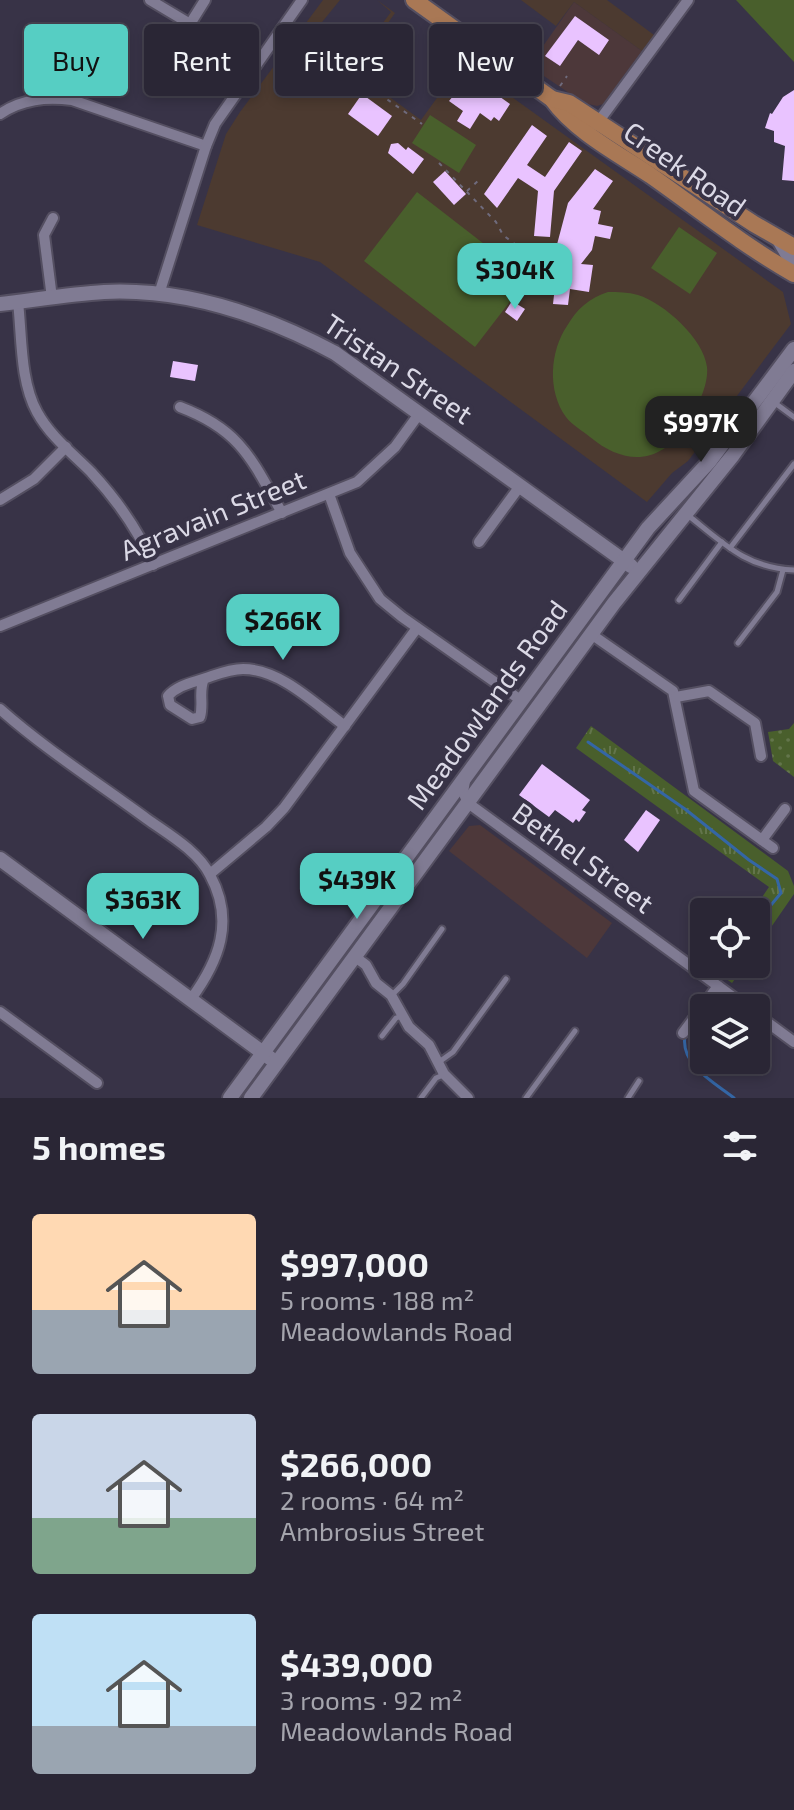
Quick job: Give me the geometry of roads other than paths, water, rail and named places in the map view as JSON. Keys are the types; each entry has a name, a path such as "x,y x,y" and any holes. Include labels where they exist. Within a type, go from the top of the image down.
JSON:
{"main road":[{"name":"Creek Road","path":"414,0 556,92 594,128 792,271"},
{"name":"Creek Road","path":"594,128 794,247"},
{"path":"778,238 789,257 792,271"},
{"name":"Tristan Street","path":"0,304 104,292 159,294 217,305 298,333 335,353 638,571"},
{"name":"Meadowlands Road","path":"251,1098 638,571 733,455 794,349"},
{"name":"Meadowlands Road","path":"230,1098 661,512 766,397 794,371"},
{"path":"0,859 277,1063"}],"street":[{"path":"150,0 190,24 205,0"},
{"path":"259,61 302,0"},
{"path":"594,128 688,0"},
{"path":"159,294 206,146 233,96"},
{"path":"0,114 29,101 49,97 72,100 206,146"},
{"path":"52,298 44,235 53,218"},
{"path":"18,302 28,391 43,421 94,475 118,506 142,540 153,565"},
{"path":"180,407 220,425 236,439 282,513"},
{"name":"Agravain Street","path":"0,626 357,482 395,447 419,414"},
{"path":"0,500 34,479 66,447"},
{"path":"479,542 520,486"},
{"path":"329,494 350,553 380,599 522,701"},
{"path":"210,874 284,808 417,628"},
{"path":"591,634 673,691 694,791 773,848"},
{"path":"204,679 245,669 264,673 283,681 345,726"},
{"path":"676,697 709,691 755,723 761,756"},
{"path":"0,709 182,844 210,874 222,916 221,938 209,975 191,999"},
{"path":"397,871 420,849 453,805 468,803 463,792 465,778"},
{"name":"Bethel Street","path":"468,803 729,994"},
{"path":"762,840 785,809"},
{"path":"354,956 366,965 376,983 391,995 409,1027 429,1045 444,1074 468,1098"},
{"path":"683,1033 717,985"},
{"path":"0,1012 97,1083"},
{"path":"770,1024 794,1042"}],"lane":[{"path":"766,397 794,417"},
{"path":"730,548 794,464"},
{"path":"685,513 752,563 794,570"},
{"path":"679,600 722,542"},
{"path":"738,643 777,592 783,570"},
{"path":"391,995 403,984 442,929"},
{"path":"439,1062 453,1052 506,979"},
{"path":"382,1036 396,1018 403,1015"},
{"path":"526,1098 575,1031"},
{"path":"421,1098 436,1078 444,1074"},
{"path":"628,1098 639,1081"}],"waterway":[{"path":"588,742 685,809 777,879 781,893 770,906"},
{"path":"717,984 721,978"},
{"path":"685,1036 685,1046 693,1064 734,1098"}]}
